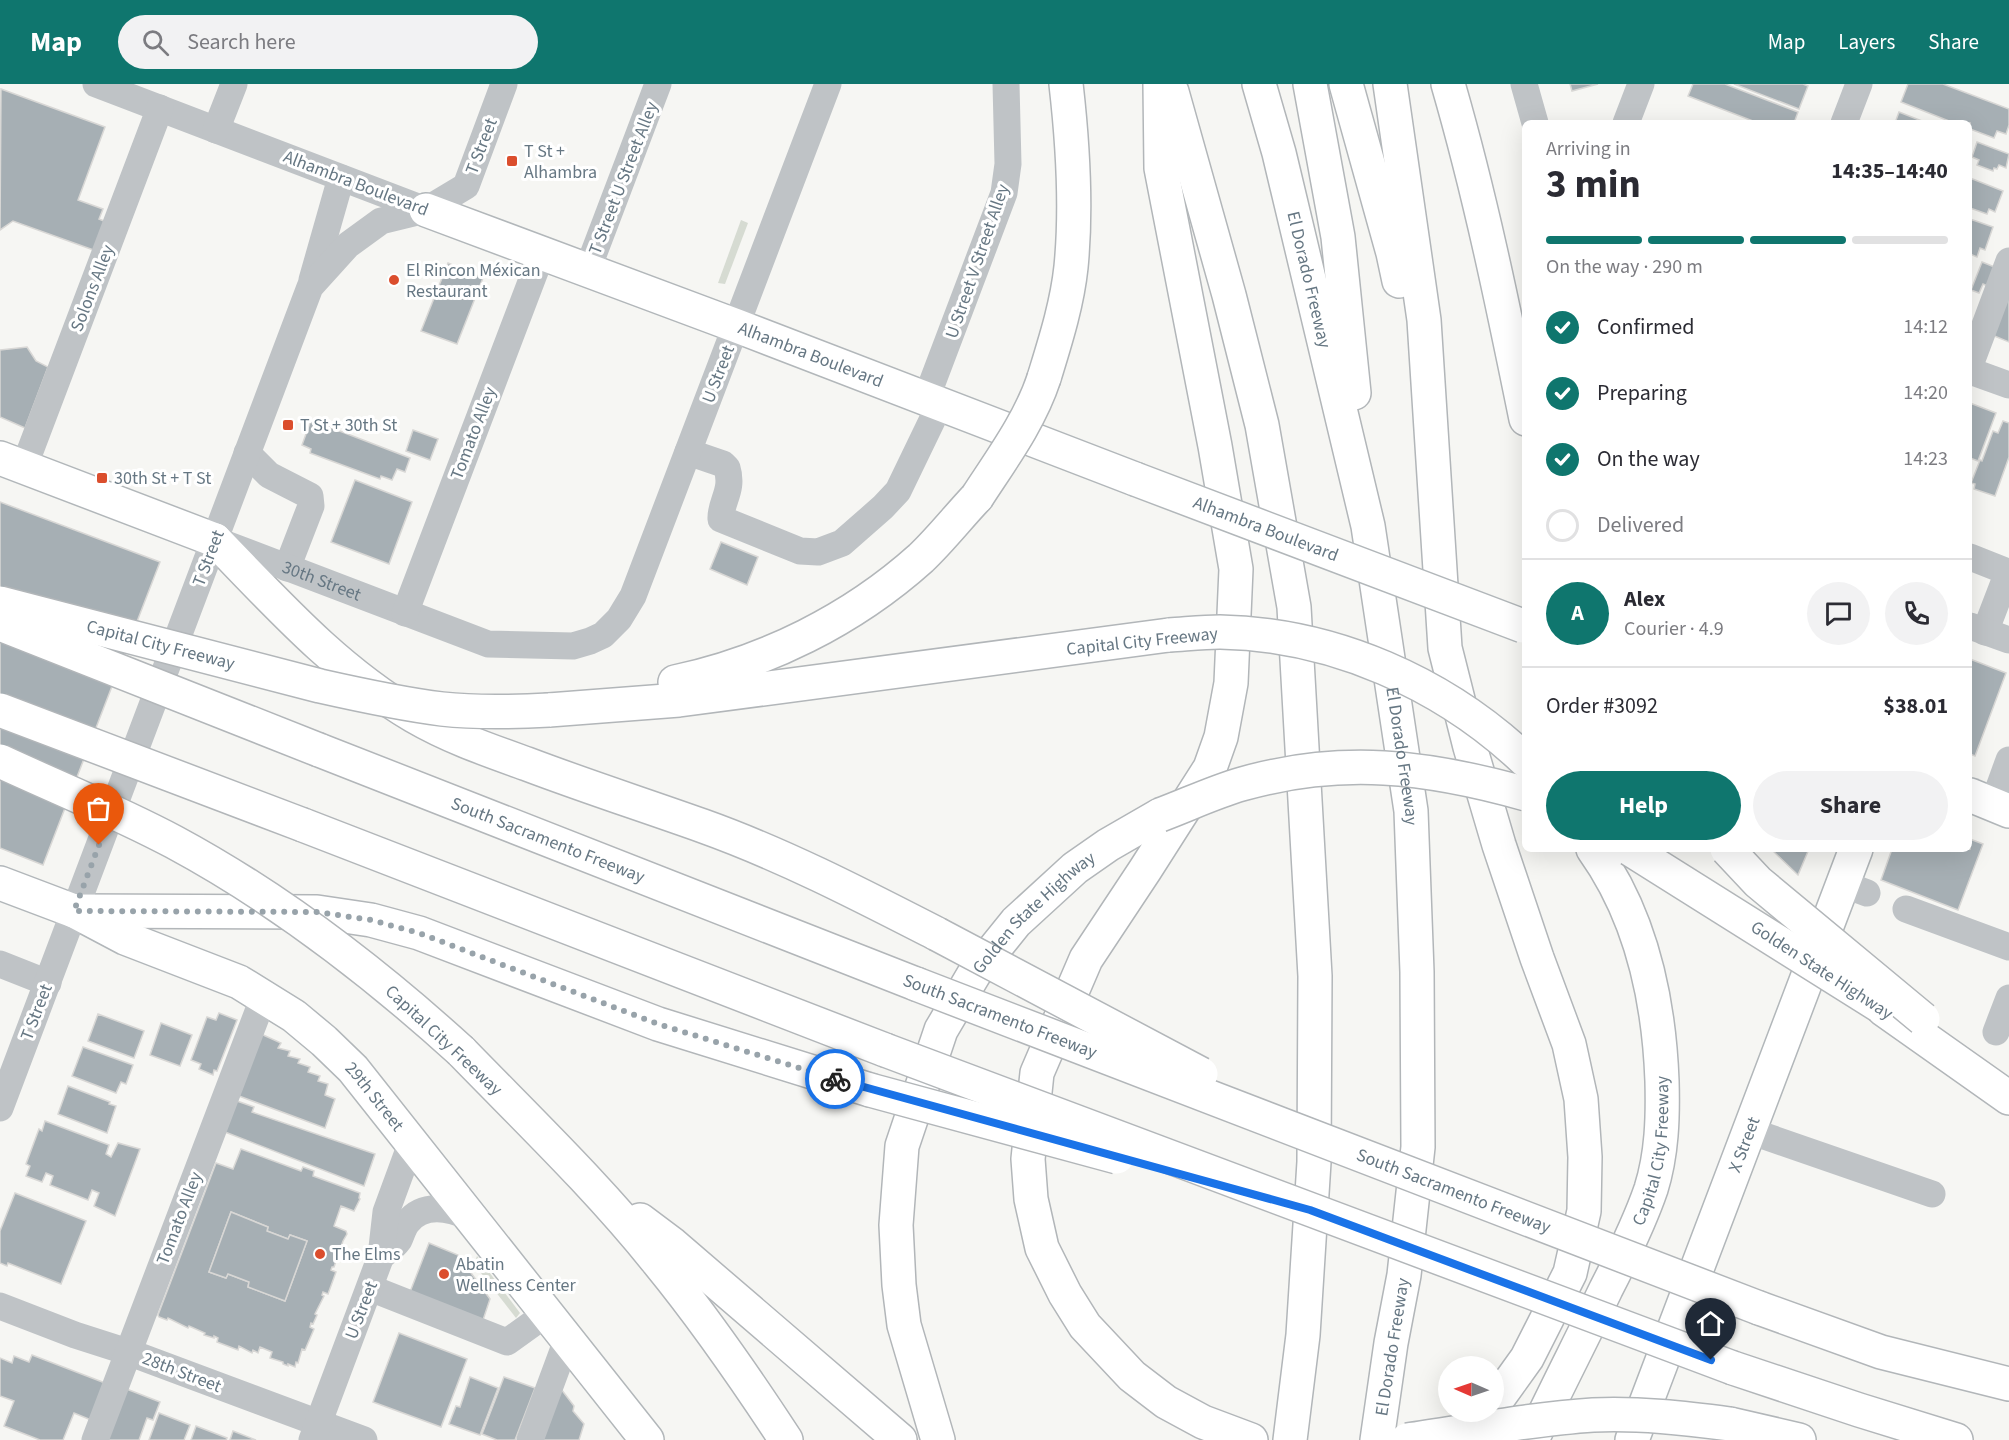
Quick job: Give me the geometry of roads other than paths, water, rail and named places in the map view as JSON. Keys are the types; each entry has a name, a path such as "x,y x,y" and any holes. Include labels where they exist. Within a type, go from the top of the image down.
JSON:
{"main road":[{"path":"549,710 710,675 785,647 858,606 890,584 922,556 977,497 1013,442 1041,388 1059,330 1071,268 1074,199 1072,133 1066,84"},
{"path":"1160,84 1161,168 1213,434 1236,569 1231,683 1221,737 1210,768 1086,959 1037,1074 1028,1159 1031,1199 1042,1248 1065,1294 1085,1326 1132,1376 1166,1402 1203,1422 1251,1440"},
{"path":"1170,84 1229,295 1262,425 1294,607 1316,976 1314,1162 1303,1335 1290,1440"},
{"name":"El Dorado Freeway","path":"1259,84 1279,153 1368,526 1411,811 1417,972 1418,1147 1404,1275 1391,1343 1377,1440"},
{"path":"1310,84 1338,237 1368,526"},
{"path":"1346,84 1393,253 1434,465"},
{"path":"1390,84 1424,320 1445,648 1470,747 1499,845 1569,1044 1581,1099 1585,1157 1584,1211 1570,1273 1527,1358 1504,1390"},
{"path":"1448,84 1468,152 1522,401"},
{"name":"Alhambra Boulevard","path":"426,210 1522,625"},
{"name":"30th Street","path":"12,463 215,540"},
{"path":"215,540 336,662 374,691 416,717 459,740 705,827 814,873 938,933 1327,1142"},
{"name":"Capital City Freeway","path":"0,603 365,696 444,709 494,711 549,710 679,700 1169,635 1220,632 1268,636 1302,642 1380,665 1452,702 1481,722 1522,758"},
{"name":"South Sacramento Freeway","path":"0,624 916,984 1759,1308 1881,1352 1997,1381"},
{"path":"0,710 885,1050 1733,1368 1956,1440"},
{"name":"Capital City Freeway","path":"0,761 172,841 213,864 286,911 410,1005 461,1051 590,1183 658,1262 741,1371 786,1440"},
{"name":"Golden State Highway","path":"938,1440 904,1325 899,1285 896,1225 902,1146 941,1030 974,974 1023,915 1076,868 1108,845 1160,815 1239,785 1312,769 1354,766 1396,768 1443,775 1522,793"},
{"name":"Capital City Freeway","path":"1532,1440 1636,1230 1652,1187 1660,1142 1663,1112 1660,1044 1656,1008 1648,972 1631,920 1607,870 1595,852"},
{"name":"Golden State Highway","path":"1635,852 1880,1006 2009,1097"},
{"path":"1730,852 1758,882 1923,1019 2009,1097"},
{"name":"X Street","path":"1632,1440 1750,1131 1855,888 1856,852"},
{"name":"29th Street","path":"0,883 74,911 125,938 239,981 294,1016 324,1041 353,1069 647,1440"},
{"path":"74,911 318,912 371,920 419,933 658,1024 870,1090 1310,1210"},
{"path":"590,1183 672,1244 900,1440"},
{"path":"1397,1440 1404,1275"},
{"path":"1261,1440 1303,1335"},
{"path":"1407,1440 1528,1422 1594,1415 1660,1415 1730,1424 1799,1440"},
{"path":"1459,1440 1477,1422"}],"street":[{"name":"Alhambra Boulevard","path":"96,84 426,210"},
{"path":"216,130 234,84"},
{"name":"T Street","path":"0,1108 310,287 348,245 381,221 426,210 466,186 504,84"},
{"name":"T Street U Street Alley","path":"587,271 658,84"},
{"name":"U Street","path":"633,596 828,84"},
{"name":"U Street V Street Alley","path":"688,452 723,464 727,468 728,493 720,515 721,519 800,551 818,552 848,540 898,491 934,402 1004,193 1008,164 1006,84"},
{"path":"1524,84 1533,120"},
{"path":"1627,120 1641,84"},
{"path":"1845,120 1859,84"},
{"name":"Solons Alley","path":"12,463 160,108"},
{"path":"310,287 341,178"},
{"name":"Tomato Alley","path":"405,613 542,253"},
{"path":"1972,360 2009,261"},
{"path":"1972,372 2009,386"},
{"path":"247,453 269,475 310,495 311,506 287,568"},
{"name":"30th Street","path":"215,540 488,644 573,646 590,642 603,635 619,619 633,596"},
{"path":"1972,559 2008,572 1988,633"},
{"path":"1990,803 2009,760"},
{"path":"1906,909 2009,947"},
{"path":"0,964 48,983"},
{"name":"Tomato Alley","path":"94,1440 264,996"},
{"path":"1996,1032 2009,998"},
{"path":"1750,1131 1932,1194"},
{"name":"U Street","path":"315,1432 381,1256 386,1212 411,1144"},
{"path":"381,1256 399,1242 403,1230 413,1216 427,1210 441,1208 453,1209 469,1217"},
{"path":"370,1288 507,1342 546,1314"},
{"name":"28th Street","path":"0,1306 75,1335 128,1352 315,1432 363,1440"},
{"path":"530,1440 567,1340"}],"place":[{"name":"T St + Alhambra","path":"512,161"},
{"name":"El Rincon Méxican Restaurant","path":"394,280"},
{"name":"T St + 30th St","path":"288,425"},
{"name":"30th St + T St","path":"102,478"},
{"name":"The Elms","path":"320,1254"},
{"name":"Abatin Wellness Center","path":"444,1274"}]}
